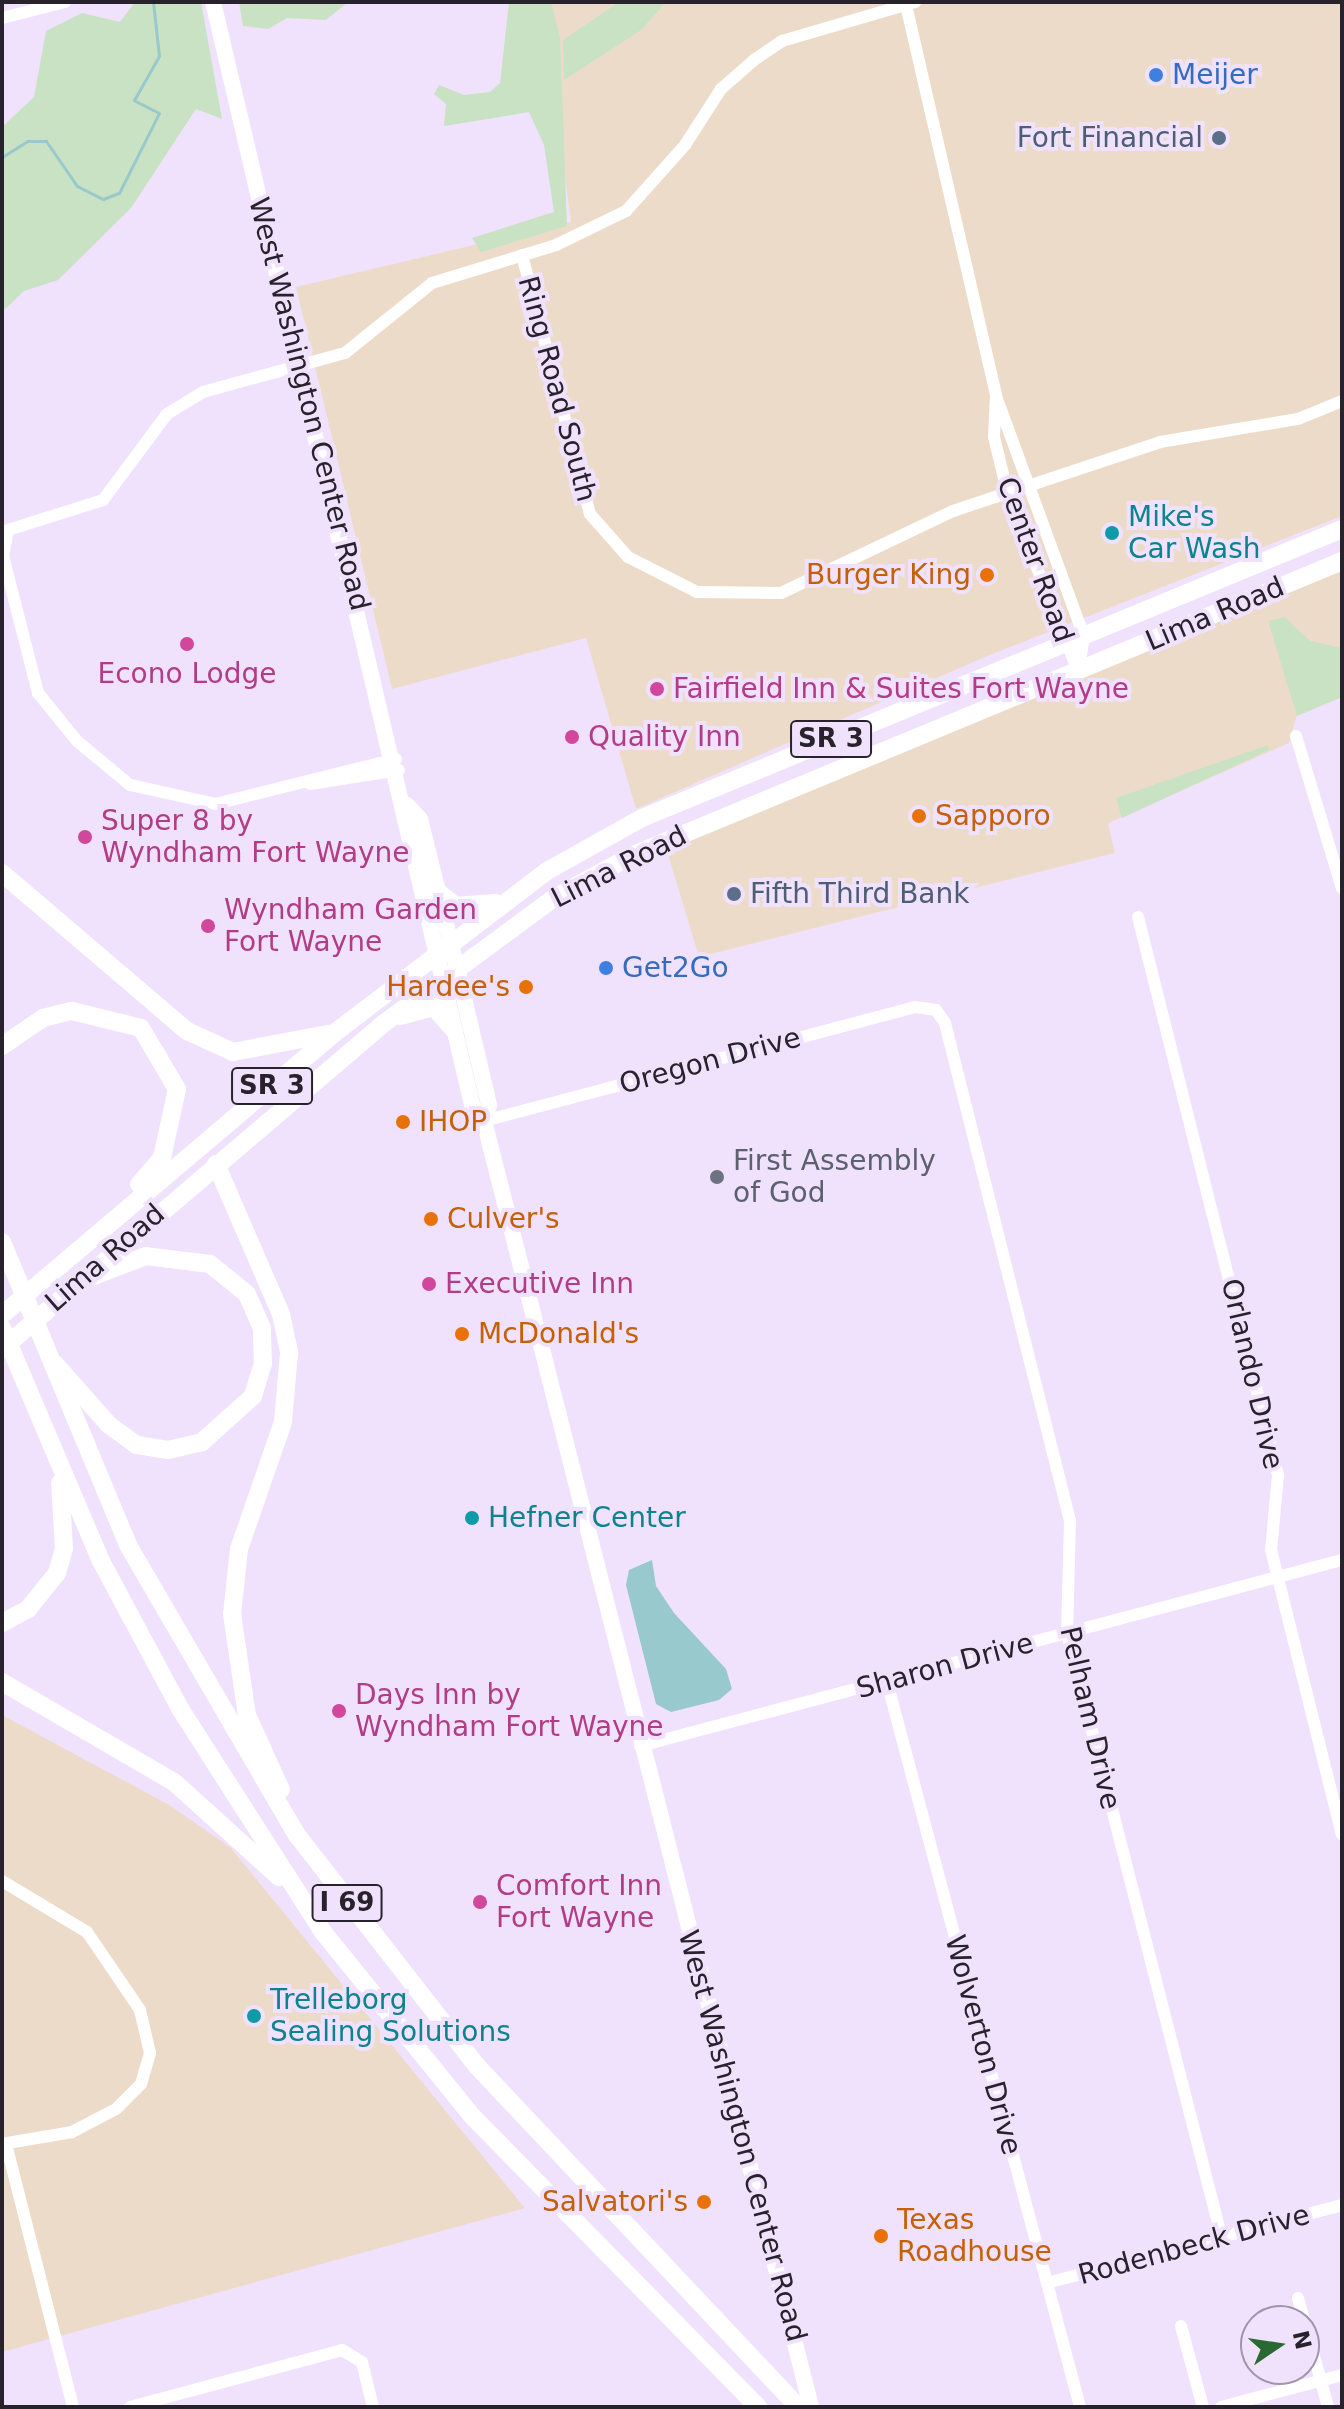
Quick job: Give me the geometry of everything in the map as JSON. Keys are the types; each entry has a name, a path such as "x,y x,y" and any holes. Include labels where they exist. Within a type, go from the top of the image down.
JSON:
{"highway":[{"name":"Lima Road","path":"2,1315 108,1220 496,903 642,818 1342,529"},
{"name":"Lima Road","path":"2,1349 73,1284 449,970 633,855 1342,561"},
{"path":"2,873 187,1031 233,1052 282,1048 337,1031"},
{"path":"438,892 455,906 496,903"},
{"path":"383,1024 434,1007 454,1030"},
{"path":"2,1046 43,1018 72,1011 141,1028 164,1056 177,1089 173,1129 162,1158 108,1220"},
{"path":"216,1164 281,1314 290,1373 283,1422 239,1549 233,1652 262,1753 339,1893"},
{"name":"I 69","path":"2,1242 39,1343 172,1626 233,1736 339,1893 477,2066 798,2407"},
{"path":"39,1343 73,1388 137,1445 168,1450 202,1442 253,1396 263,1364 262,1328 247,1294 210,1264 146,1256 73,1284"},
{"name":"I 69","path":"2,1328 101,1561 181,1710 308,1908 473,2117 758,2407"},
{"path":"2,1623 28,1609 57,1573 64,1521 50,1445"},
{"path":"2,1682 136,1756 212,1809 308,1908"}],"main road":[{"name":"West Washington Center Road","path":"213,2 299,370 407,805 449,970 489,1105 484,1121"},
{"name":"West Washington Center Road","path":"407,805 420,819 438,892 443,946"},
{"name":"West Washington Center Road","path":"449,970 454,1030 473,1109 484,1121 640,1746 811,2407"}],"street":[{"path":"2,18 65,2"},
{"path":"398,765 310,784 192,802 157,796 112,772 38,693 3,556 16,525 112,493 147,438 190,399 299,370 345,353 432,283 522,255 626,211 685,145 721,89 782,41 910,4"},
{"name":"Center Road","path":"910,4 996,396 1027,490 1084,637 1078,671"},
{"name":"Ring Road South","path":"522,255 579,491 603,534 651,574 711,594 781,593 912,525 1027,490 1160,442 1298,419 1342,401"},
{"name":"Center Road","path":"996,396 994,437 1008,495 1065,645 1078,671"},
{"path":"1296,736 1342,888"},
{"name":"Orlando Drive","path":"1138,917 1278,1475 1271,1550 1342,1834"},
{"name":"Oregon Drive","path":"484,1121 915,1007 936,1010"},
{"name":"Pelham Drive","path":"936,1010 945,1023 1070,1521 1067,1633 1222,2239"},
{"name":"Sharon Drive","path":"640,1746 1342,1560"},
{"name":"Wolverton Drive","path":"887,1682 1080,2407"},
{"path":"2,1881 87,1932 140,2010 150,2053 141,2084 116,2109 72,2132 4,2144 73,2407"},
{"name":"Rodenbeck Drive","path":"1047,2283 1342,2205"},
{"path":"1298,2298 1328,2407"},
{"path":"1181,2326 1203,2407"},
{"path":"130,2407 342,2350 356,2353 373,2407"},
{"path":"1221,2407 1342,2375"}],"shaded area":[{"path":"135,2 201,2 222,119 196,109 131,208 58,280 24,291 2,312 2,127 34,97 46,31 82,13 120,22"},
{"path":"239,2 348,2 326,20 287,18 268,29 243,26"},
{"path":"509,2 551,2 560,37 567,226 481,252 472,238 554,212 544,145 529,112 444,126 446,104 434,94 439,85 464,95 490,92 500,83"},
{"path":"542,2 1342,2 1342,516 985,657 636,809 586,638 392,689 296,287 571,222"},
{"path":"619,2 666,2 641,30 564,80 563,40"},
{"path":"1342,571 1342,697 1297,715 1289,743 1108,823 1115,853 699,957 666,848"},
{"path":"1285,617 1310,641 1342,648 1342,697 1297,716 1268,621"},
{"path":"1268,745 1269,750 1122,818 1116,798"},
{"path":"652,1560 656,1586 674,1613 726,1669 732,1689 719,1700 671,1712 656,1704 626,1585 629,1570"},
{"path":"2,1715 171,1806 231,1848 525,2208 2,2352"}],"waterway":[{"path":"2,157 28,141 46,141 77,186 103,199 119,193 159,113 134,100 159,56 153,2"}],"place":[{"name":"Meijer","path":"1156,75"},
{"name":"Fort Financial","path":"1219,138"},
{"name":"Mike's Car Wash","path":"1112,533"},
{"name":"Burger King","path":"987,575"},
{"name":"Econo Lodge","path":"187,644"},
{"name":"Fairfield Inn & Suites Fort Wayne","path":"657,689"},
{"name":"Quality Inn","path":"572,737"},
{"name":"Sapporo","path":"919,816"},
{"name":"Super 8 by Wyndham Fort Wayne","path":"85,837"},
{"name":"Fifth Third Bank","path":"734,894"},
{"name":"Wyndham Garden Fort Wayne","path":"208,926"},
{"name":"Get2Go","path":"606,968"},
{"name":"Hardee's","path":"526,987"},
{"name":"IHOP","path":"403,1122"},
{"name":"First Assembly of God","path":"717,1177"},
{"name":"Culver's","path":"431,1219"},
{"name":"Executive Inn","path":"429,1284"},
{"name":"McDonald's","path":"462,1334"},
{"name":"Hefner Center","path":"472,1518"},
{"name":"Days Inn by Wyndham Fort Wayne","path":"339,1711"},
{"name":"Comfort Inn Fort Wayne","path":"480,1902"},
{"name":"Trelleborg Sealing Solutions","path":"254,2016"},
{"name":"Salvatori's","path":"704,2202"},
{"name":"Texas Roadhouse","path":"881,2236"}]}
